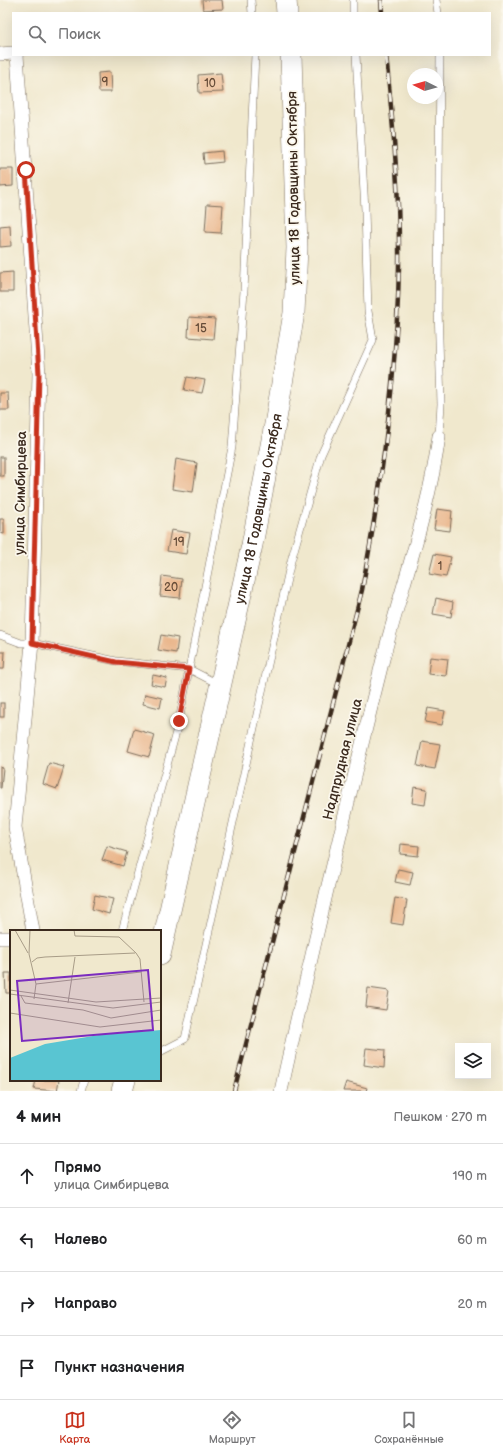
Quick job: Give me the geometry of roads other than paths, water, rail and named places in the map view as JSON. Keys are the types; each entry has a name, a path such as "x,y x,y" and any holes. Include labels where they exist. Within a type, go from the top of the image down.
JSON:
{"main road":[{"path":"286,0 287,12"},
{"name":"улица 18 Годовщины Октября","path":"161,951 255,530 278,412 294,313 297,248 291,56"},
{"path":"122,1091 125,1081"}],"street":[{"path":"0,54 12,53"},
{"name":"улица Симбирцева","path":"17,56 39,374 32,643 15,827 33,930"},
{"name":"Надпрудная улица","path":"281,1091 324,901 383,660 430,491 439,436"}],"lane":[{"path":"251,0 252,12"},
{"path":"353,0 353,12"},
{"path":"436,0 438,12"},
{"path":"122,930 179,721 232,447 244,291 255,56"},
{"path":"161,1051 185,1039 291,561 321,455 373,340 368,311 365,210 356,56"},
{"path":"439,436 441,404 438,308 440,56"},
{"path":"0,635 21,643 32,643 116,662 189,669 221,686"},
{"path":"81,1091 84,1081"}],"railway":[{"path":"381,0 382,12"},
{"path":"234,1091 362,590 376,510 392,388 398,307 399,266 397,187 386,56"}]}
